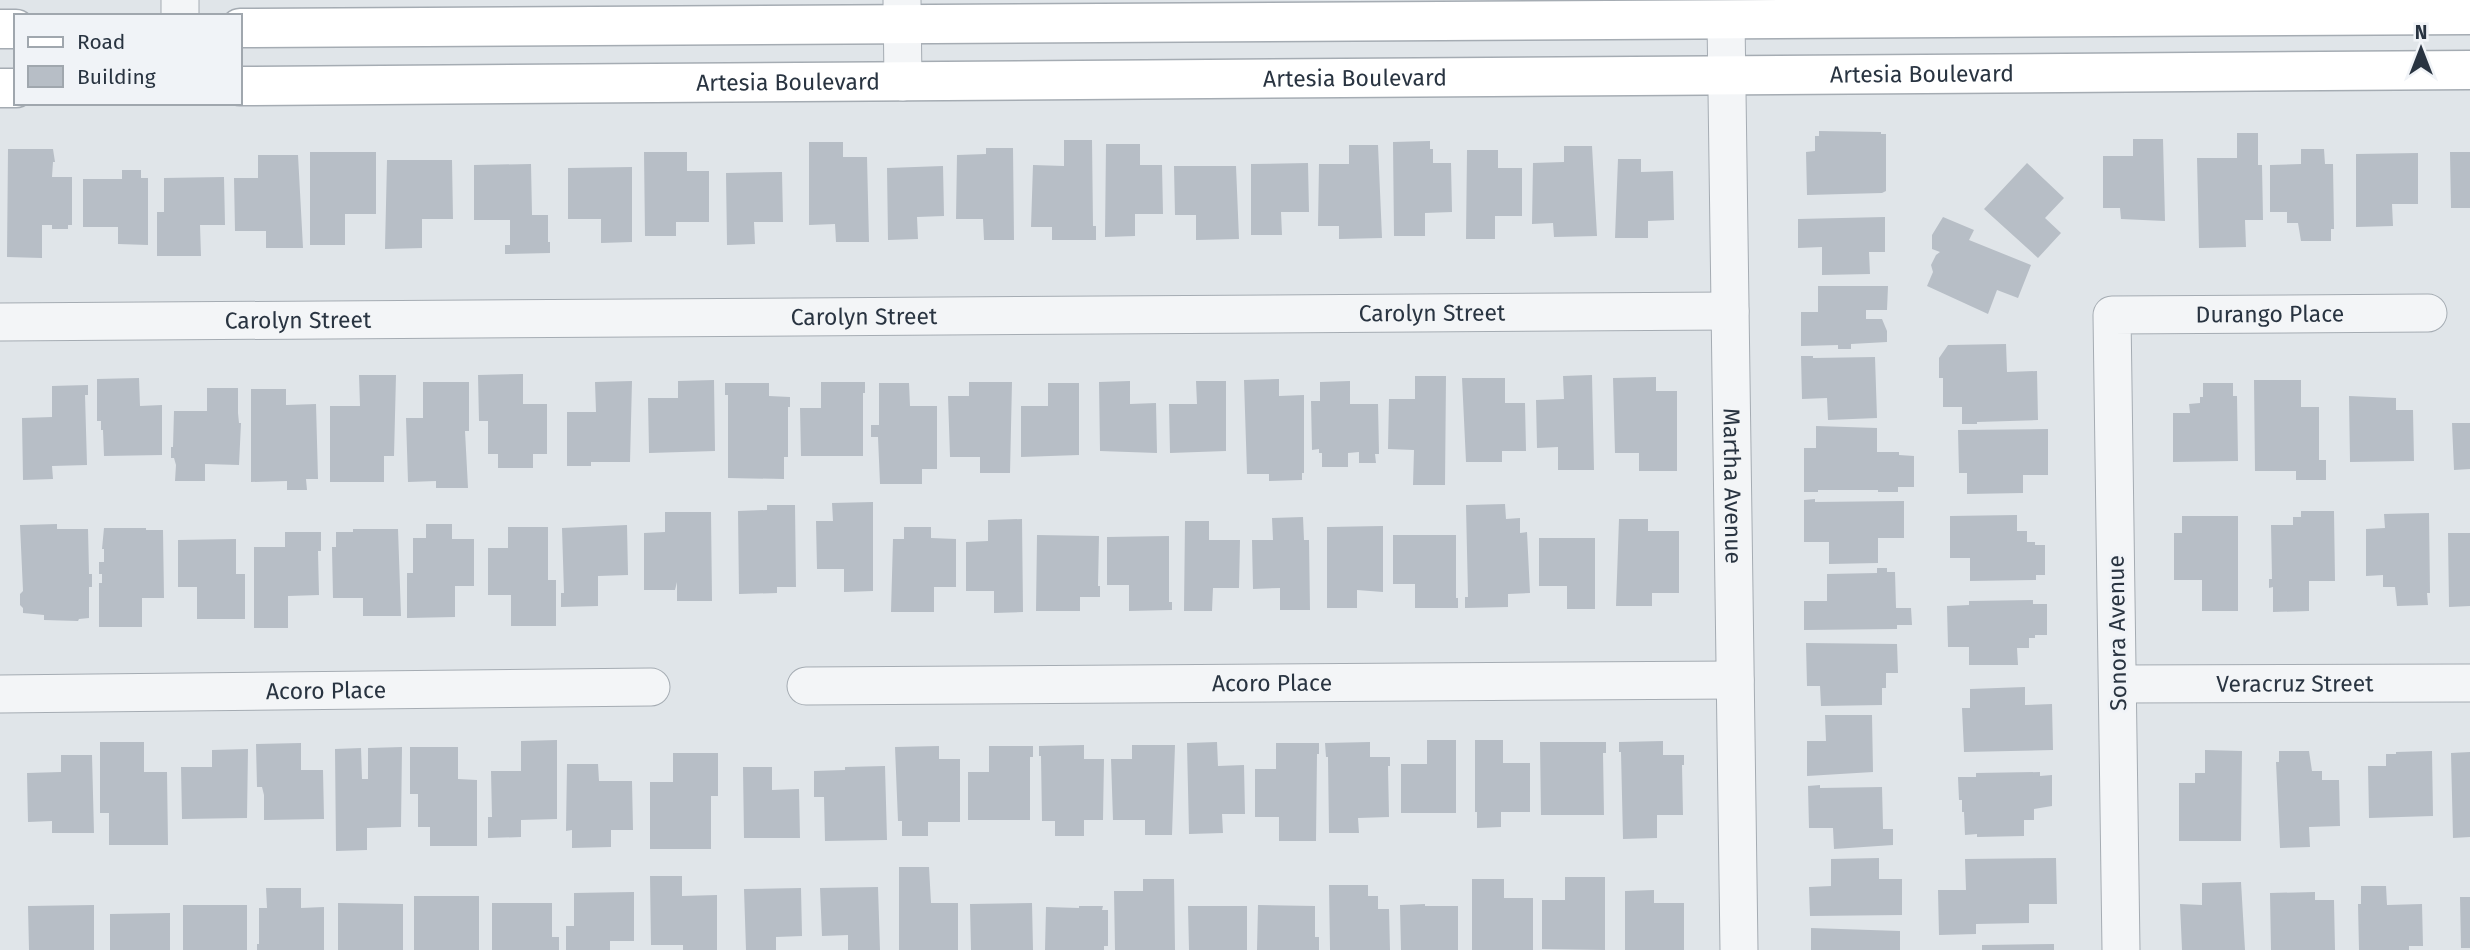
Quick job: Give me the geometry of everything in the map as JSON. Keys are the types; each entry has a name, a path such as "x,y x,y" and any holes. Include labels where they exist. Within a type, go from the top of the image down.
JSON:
{"main road":[{"path":"242,27 902,12 1726,20 2470,15"},
{"path":"2050,18 2051,73"},
{"name":"Artesia Boulevard","path":"242,86 2470,70"}],"street":[{"path":"902,12 904,82"},
{"name":"Martha Avenue","path":"1726,20 1739,950"},
{"name":"Carolyn Street","path":"0,322 1730,311"},
{"name":"Durango Place","path":"2112,316 2428,313"},
{"name":"Sonora Avenue","path":"2112,316 2121,950"},
{"name":"Acoro Place","path":"806,686 1735,680"},
{"name":"Veracruz Street","path":"2118,684 2470,683"},
{"name":"Acoro Place","path":"0,694 650,687"}],"building":[{"path":"1819,131 1886,134 1886,191 1807,195 1806,152 1815,151 1815,136 1819,136"},
{"path":"2237,133 2258,133 2258,165 2262,165 2263,220 2245,220 2246,247 2199,248 2197,158 2237,158"},
{"path":"2133,139 2163,139 2165,221 2121,219 2120,208 2103,208 2103,156 2133,156"},
{"path":"1064,140 1092,140 1093,226 1096,226 1096,240 1052,240 1052,227 1031,227 1033,165 1064,166"},
{"path":"1430,141 1433,163 1451,163 1452,212 1425,213 1425,236 1394,236 1393,142"},
{"path":"809,142 843,142 843,157 867,157 869,242 836,242 835,224 809,225"},
{"path":"1106,144 1140,144 1140,165 1162,165 1163,214 1135,214 1135,236 1105,237"},
{"path":"1349,145 1378,145 1382,238 1339,239 1339,226 1318,226 1319,164 1349,164"},
{"path":"1564,146 1592,146 1597,236 1554,237 1553,223 1532,224 1533,163 1564,162"},
{"path":"986,148 1013,148 1014,240 984,240 983,219 956,219 957,155 986,154"},
{"path":"8,149 53,149 55,162 52,177 72,177 72,225 68,225 68,229 52,229 52,225 42,225 42,258 7,257"},
{"path":"2301,149 2324,149 2325,164 2333,164 2334,229 2331,229 2331,241 2301,241 2298,223 2287,223 2287,212 2270,212 2270,165 2301,164"},
{"path":"1467,150 1498,150 1498,168 1522,168 1522,216 1495,216 1495,239 1466,239"},
{"path":"310,152 376,152 376,214 345,214 345,245 310,245"},
{"path":"644,152 687,152 687,171 709,171 709,222 676,222 676,236 645,236"},
{"path":"2450,152 2470,152 2470,208 2451,208"},
{"path":"2418,153 2418,204 2392,204 2393,226 2356,227 2356,154"},
{"path":"258,155 298,155 303,248 266,248 266,231 235,231 234,178 258,178"},
{"path":"1618,159 1641,159 1641,172 1673,171 1674,220 1648,221 1648,238 1615,238"},
{"path":"387,160 452,160 453,219 422,219 422,248 385,249"},
{"path":"1308,163 1309,212 1281,212 1282,235 1251,235 1251,164"},
{"path":"2027,163 2064,198 2045,218 2061,233 2038,258 1984,209"},
{"path":"531,164 532,215 548,215 550,253 505,254 505,245 510,245 510,220 474,220 474,165"},
{"path":"943,166 944,216 917,217 918,239 888,240 887,168"},
{"path":"1174,166 1236,166 1239,239 1196,240 1196,215 1175,215"},
{"path":"632,167 632,242 601,243 601,219 568,219 568,168"},
{"path":"122,170 141,170 141,178 148,178 148,245 118,244 118,227 83,227 83,179 122,179"},
{"path":"782,172 783,222 754,222 755,244 727,245 726,173"},
{"path":"224,177 225,225 200,225 201,256 157,256 157,212 164,212 164,178"},
{"path":"1885,217 1885,252 1869,252 1870,274 1822,275 1822,247 1798,248 1798,219"},
{"path":"1943,217 1974,230 1969,240 2031,265 2018,298 1997,290 1988,314 1927,286 1933,272 1931,265 1940,252 1932,249 1932,235"},
{"path":"1818,286 1888,286 1887,310 1866,310 1866,319 1882,319 1887,331 1887,342 1851,344 1851,349 1838,349 1838,345 1801,346 1801,312 1818,312"},
{"path":"2006,344 2007,372 2037,371 2038,420 1962,424 1962,407 1943,407 1943,378 1939,378 1939,358 1948,345"},
{"path":"1801,356 1875,357 1877,418 1828,420 1827,398 1802,399"},
{"path":"523,374 523,404 547,404 547,454 533,454 533,468 498,468 498,454 488,454 488,421 479,421 478,375"},
{"path":"359,375 396,375 394,456 384,456 384,482 330,482 330,406 360,406"},
{"path":"1592,375 1594,470 1558,470 1558,447 1537,448 1536,400 1564,399 1563,376"},
{"path":"1415,376 1446,376 1445,485 1413,485 1414,450 1388,449 1389,399 1415,399"},
{"path":"1656,377 1656,391 1677,391 1677,471 1639,471 1639,453 1615,453 1613,378"},
{"path":"139,378 140,406 162,405 162,455 104,456 103,430 101,421 97,421 97,379"},
{"path":"1462,378 1505,378 1505,403 1525,403 1526,451 1502,451 1502,462 1466,462"},
{"path":"1279,379 1279,396 1304,395 1302,480 1269,481 1269,474 1247,474 1244,380"},
{"path":"714,380 715,451 649,453 648,398 678,398 678,381"},
{"path":"2254,380 2301,380 2301,407 2319,407 2319,460 2326,460 2326,480 2296,480 2296,471 2255,471"},
{"path":"632,381 630,462 591,462 591,466 567,466 567,412 596,412 595,382"},
{"path":"1130,381 1130,404 1156,403 1157,453 1100,451 1099,382"},
{"path":"1196,381 1226,381 1226,451 1170,453 1169,404 1197,404"},
{"path":"1350,381 1350,404 1378,404 1379,454 1375,454 1376,463 1359,463 1359,452 1348,453 1348,467 1322,467 1322,453 1319,453 1319,449 1312,450 1311,401 1320,401 1320,382"},
{"path":"423,382 469,382 469,431 465,431 468,488 436,488 436,481 408,482 406,418 423,418"},
{"path":"821,382 865,382 863,456 801,456 800,408 821,408"},
{"path":"969,382 1012,382 1010,473 980,473 980,457 950,457 948,396 969,396"},
{"path":"725,383 769,383 769,396 790,397 788,457 784,457 784,479 728,478 728,395 725,395"},
{"path":"879,383 909,383 910,406 937,406 937,469 922,469 922,484 880,484 878,437 871,437 871,425 879,425"},
{"path":"1048,383 1079,383 1079,455 1021,457 1021,406 1048,406"},
{"path":"2203,383 2233,383 2233,396 2237,396 2238,461 2173,462 2173,413 2190,413 2189,404 2200,403"},
{"path":"88,385 88,395 85,395 87,465 52,466 53,479 23,480 22,418 52,417 52,386"},
{"path":"207,388 238,388 238,413 241,423 239,465 205,464 205,481 175,481 176,465 174,458 171,458 174,411 207,411"},
{"path":"251,389 286,389 286,405 316,404 318,479 306,479 307,490 287,490 287,481 251,482"},
{"path":"2349,396 2396,398 2396,410 2413,410 2414,461 2350,462"},
{"path":"2452,423 2470,423 2470,469 2454,470"},
{"path":"1816,426 1877,428 1877,452 1899,452 1899,455 1914,456 1914,487 1898,487 1898,492 1804,492 1804,448 1816,448"},
{"path":"2048,429 2048,475 2023,475 2023,493 1967,494 1967,473 1959,473 1958,430"},
{"path":"1815,499 1815,502 1904,501 1904,538 1878,538 1878,563 1829,564 1829,542 1804,542 1804,500"},
{"path":"873,502 873,591 844,592 844,569 817,569 816,521 833,521 832,503"},
{"path":"1505,504 1506,519 1520,518 1520,533 1527,532 1530,593 1508,594 1508,607 1465,608 1465,597 1468,597 1466,505"},
{"path":"767,505 795,505 796,587 777,587 777,593 739,594 738,511 767,510"},
{"path":"2301,511 2334,511 2335,581 2309,581 2309,611 2273,612 2273,587 2269,588 2269,579 2272,579 2271,525 2293,525 2293,517 2301,517"},
{"path":"665,512 711,512 712,601 677,601 677,582 675,590 644,590 644,533 665,532"},
{"path":"2429,513 2428,605 2397,606 2395,587 2383,587 2383,575 2366,576 2366,529 2385,528 2384,514"},
{"path":"2017,515 2017,531 2027,531 2027,542 2045,545 2045,575 2036,575 2036,580 1970,581 1970,558 1950,558 1950,516"},
{"path":"2182,516 2238,516 2238,611 2202,611 2202,580 2174,580 2174,533 2182,533"},
{"path":"1303,517 1304,540 1309,540 1310,610 1280,610 1280,588 1253,589 1252,540 1273,540 1272,518"},
{"path":"1022,519 1023,612 994,613 994,591 966,591 966,542 988,541 988,520"},
{"path":"1619,519 1648,519 1648,531 1679,531 1679,593 1652,593 1652,606 1616,606"},
{"path":"1185,521 1209,521 1209,540 1240,540 1239,588 1213,588 1212,611 1184,611"},
{"path":"57,524 57,529 88,529 89,574 92,574 92,587 89,587 89,618 78,621 44,620 44,615 23,613 20,605 20,594 23,591 20,525"},
{"path":"426,524 452,524 452,539 474,539 474,586 455,586 455,617 407,618 407,573 413,573 413,538 426,538"},
{"path":"627,525 628,575 598,576 598,606 561,607 561,593 564,593 562,528"},
{"path":"1383,526 1383,592 1357,590 1357,608 1327,608 1327,527"},
{"path":"508,527 548,527 548,580 556,580 556,626 511,626 511,595 488,595 488,548 508,548"},
{"path":"904,527 931,527 931,538 956,539 956,587 934,587 934,612 891,612 893,539 904,539"},
{"path":"104,528 163,530 164,598 142,598 142,627 99,627 99,583 102,583 102,574 99,574 99,562 104,562"},
{"path":"353,529 398,529 401,616 363,616 363,598 333,598 332,547 336,547 336,532 353,532"},
{"path":"285,532 321,532 321,551 318,551 319,595 288,596 288,628 254,628 254,547 285,547"},
{"path":"2448,533 2470,533 2470,606 2449,607"},
{"path":"1037,535 1099,536 1100,597 1080,597 1080,611 1036,611"},
{"path":"1393,535 1456,535 1458,608 1415,608 1415,584 1393,584"},
{"path":"1169,536 1169,602 1172,602 1172,610 1129,611 1129,585 1107,585 1107,537"},
{"path":"1539,538 1595,538 1595,609 1567,609 1567,586 1539,586"},
{"path":"236,539 236,574 245,574 245,619 197,619 197,587 178,587 178,540"},
{"path":"1877,568 1887,568 1887,572 1895,572 1896,608 1911,608 1912,625 1897,625 1897,629 1804,630 1804,601 1827,601 1827,574 1877,573"},
{"path":"2033,600 2033,604 2047,604 2047,635 2029,638 2029,648 2017,648 2018,665 1969,665 1969,647 1948,647 1947,606 1969,605 1969,601"},
{"path":"1806,643 1897,644 1898,673 1886,673 1886,688 1882,688 1882,705 1821,706 1820,686 1807,686"},
{"path":"2025,687 2025,705 2052,704 2053,750 1964,752 1962,708 1970,708 1970,689"},
{"path":"1825,715 1872,715 1873,772 1807,776 1807,741 1826,741"},
{"path":"557,740 557,819 521,820 521,837 488,838 488,817 492,817 491,771 521,771 521,741"},
{"path":"1427,740 1456,740 1456,813 1401,813 1401,764 1427,764"},
{"path":"1475,740 1503,740 1503,763 1530,763 1530,812 1501,812 1501,827 1477,828"},
{"path":"1663,741 1663,755 1684,755 1683,815 1657,815 1657,838 1623,839 1619,742"},
{"path":"100,742 144,742 144,772 167,772 168,845 109,845 109,813 100,813"},
{"path":"1217,742 1218,766 1244,765 1245,814 1222,814 1223,833 1189,834 1187,743"},
{"path":"1370,742 1370,757 1390,757 1389,817 1358,818 1359,833 1329,833 1328,757 1325,743"},
{"path":"1540,742 1606,742 1606,753 1603,753 1604,815 1541,815"},
{"path":"301,743 301,770 323,770 324,819 264,820 264,795 262,787 257,787 256,744"},
{"path":"1276,743 1319,743 1316,841 1279,841 1279,817 1255,817 1255,769 1276,769"},
{"path":"1084,745 1084,759 1104,759 1103,820 1084,820 1084,836 1055,836 1055,821 1042,821 1039,746"},
{"path":"1132,745 1175,745 1172,835 1145,835 1145,820 1113,820 1111,759 1132,759"},
{"path":"939,746 939,759 960,759 960,822 928,822 928,836 902,836 902,821 898,821 895,747"},
{"path":"989,746 1033,746 1033,757 1030,757 1030,820 968,820 968,772 989,772"},
{"path":"402,747 401,827 367,828 367,850 336,851 335,749 361,748 362,779 368,779 368,748"},
{"path":"410,747 458,747 458,779 477,780 477,846 430,846 430,827 418,827 418,794 410,794"},
{"path":"248,749 247,818 182,819 181,767 212,767 212,750"},
{"path":"2205,750 2242,751 2241,841 2179,841 2179,783 2195,783 2195,773 2205,773"},
{"path":"2279,751 2309,751 2312,771 2322,771 2322,780 2339,780 2340,826 2309,827 2310,847 2280,848 2276,762 2279,762"},
{"path":"2432,751 2433,816 2369,818 2368,766 2386,766 2386,754"},
{"path":"2470,752 2470,837 2453,838 2451,753"},
{"path":"673,753 718,753 718,796 711,796 711,849 650,849 650,782 673,782"},
{"path":"61,755 92,755 94,833 52,833 52,821 28,822 27,773 61,772"},
{"path":"567,764 598,764 599,781 632,781 633,830 611,830 611,847 572,848 572,830 566,831"},
{"path":"885,766 887,840 825,841 824,797 814,797 814,771"},
{"path":"743,767 772,767 772,790 799,789 800,838 744,838"},
{"path":"2040,772 2040,776 2052,775 2052,806 2034,809 2034,820 2024,820 2024,836 1965,835 1958,777 1976,777 1976,773"},
{"path":"1820,785 1820,788 1882,787 1883,829 1893,829 1893,845 1834,849 1833,828 1809,828 1808,786"},
{"path":"1879,858 1879,879 1902,879 1902,915 1810,916 1809,887 1831,886 1831,859"},
{"path":"2056,858 2057,904 2029,904 2029,923 1976,924 1976,934 1939,935 1938,890 1966,890 1965,859"},
{"path":"899,867 929,867 931,903 958,903 958,950 899,950"},
{"path":"650,876 682,876 682,896 717,895 717,950 683,950 683,945 651,945"},
{"path":"1565,877 1605,877 1605,950 1542,949 1542,900 1565,900"},
{"path":"1143,879 1174,879 1175,950 1115,950 1114,891 1143,891"},
{"path":"1472,879 1504,879 1504,898 1533,898 1533,950 1472,950"},
{"path":"2241,882 2245,950 2182,950 2180,904 2202,905 2202,883"},
{"path":"1329,885 1368,885 1368,896 1378,896 1378,909 1389,909 1390,950 1330,950"},
{"path":"2361,886 2386,886 2387,905 2422,904 2423,946 2409,946 2409,950 2359,950 2358,904 2361,904"},
{"path":"878,887 880,950 848,950 848,935 822,936 820,888"},
{"path":"266,888 301,888 301,908 324,907 324,950 257,950 259,908 267,908"},
{"path":"801,888 802,936 776,937 776,950 746,950 744,889"},
{"path":"1654,890 1654,903 1684,903 1684,950 1625,950 1625,891"},
{"path":"634,892 634,941 610,941 610,950 566,950 566,926 574,926 574,893"},
{"path":"2315,892 2315,900 2334,900 2335,950 2271,950 2270,893"},
{"path":"414,896 479,896 479,950 414,950"},
{"path":"2460,897 2470,897 2470,948 2461,948"},
{"path":"338,903 403,904 403,950 338,950"},
{"path":"492,903 552,903 552,937 559,937 559,950 492,950"},
{"path":"1032,903 1033,950 971,950 970,904"},
{"path":"94,905 94,950 29,950 28,906"},
{"path":"183,905 247,905 247,950 183,950"},
{"path":"1258,905 1315,906 1315,937 1319,937 1319,950 1257,950"},
{"path":"1400,905 1458,906 1458,950 1401,950"},
{"path":"1103,906 1102,910 1108,910 1108,946 1104,946 1104,950 1045,950 1046,907"},
{"path":"1188,906 1247,906 1247,950 1189,950"},
{"path":"170,913 170,950 110,950 110,914"},
{"path":"1811,928 1900,931 1900,950 1811,950"},
{"path":"2054,944 2054,950 1982,950 1982,945"}]}
